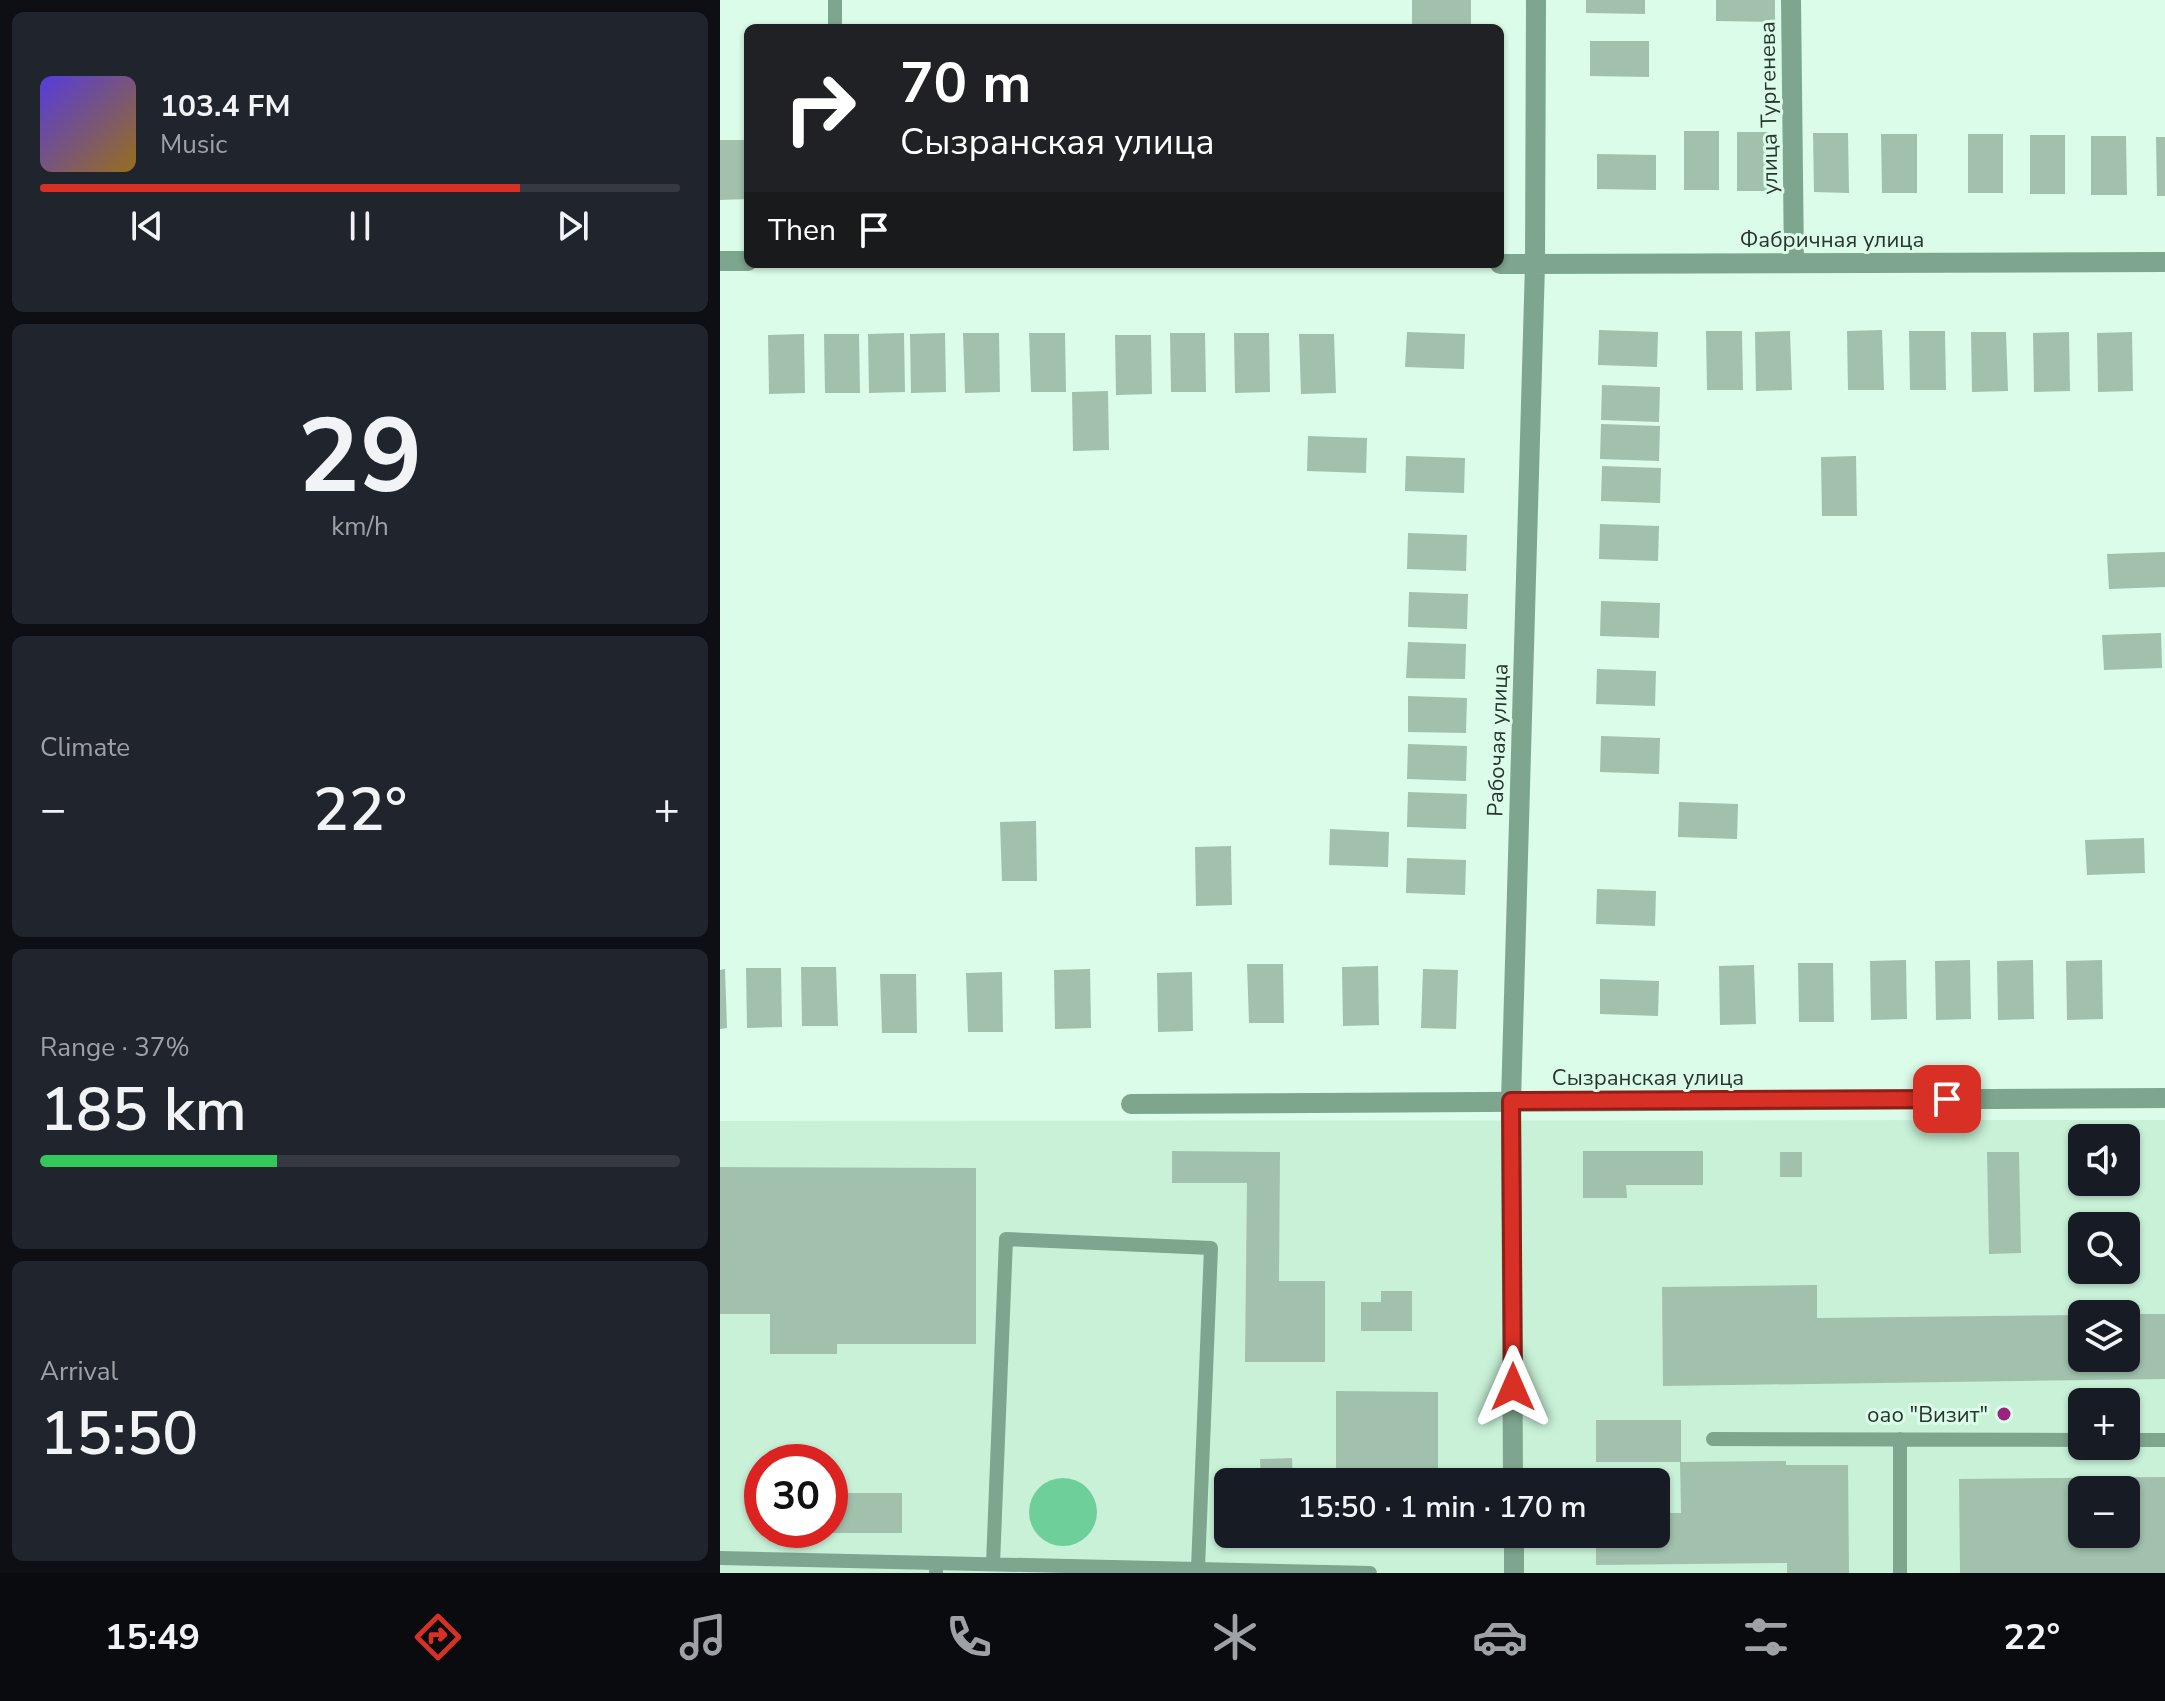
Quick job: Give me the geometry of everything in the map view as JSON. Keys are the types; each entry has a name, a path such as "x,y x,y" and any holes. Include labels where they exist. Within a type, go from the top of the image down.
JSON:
{"street":[{"name":"Рабочая улица","path":"1513,1468 1511,1101 1535,264 1536,0"},
{"name":"улица Тургенева","path":"1791,0 1794,263"},
{"path":"720,261 744,261"},
{"name":"Фабричная улица","path":"1504,264 2165,262"},
{"name":"Сызранская улица","path":"1131,1104 2165,1098"},
{"path":"1514,1548 1514,1573"}],"lane":[{"path":"835,0 835,24"},
{"path":"993,1564 1006,1239 1211,1248 1198,1568"},
{"path":"1713,1439 2068,1440"},
{"path":"1900,1439 1900,1573"},
{"path":"2140,1440 2165,1440"},
{"path":"720,1558 936,1568 993,1564 1370,1573"}],"shaded area":[{"path":"2165,1120 2165,1573 720,1573 720,1121"},
{"path":"1063,1478 1076,1480 1087,1488 1095,1499 1095,1525 1087,1536 1076,1544 1063,1546 1050,1544 1039,1536 1031,1525 1029,1512 1031,1499 1039,1488 1050,1480"}],"building":[{"path":"1412,0 1471,0 1471,24 1412,24"},
{"path":"1586,0 1645,0 1645,14 1586,13"},
{"path":"1716,0 1775,0 1775,22 1716,21"},
{"path":"1590,41 1649,41 1649,77 1590,76"},
{"path":"1684,131 1719,131 1719,190 1684,190"},
{"path":"1737,132 1772,132 1773,191 1737,191"},
{"path":"1813,133 1848,133 1849,193 1814,192"},
{"path":"1881,134 1917,134 1917,193 1882,193"},
{"path":"1968,134 2003,134 2003,193 1968,193"},
{"path":"2030,135 2065,135 2065,194 2030,194"},
{"path":"2091,136 2126,136 2127,195 2091,195"},
{"path":"2156,137 2165,137 2165,196 2157,196"},
{"path":"720,140 744,140 744,199 720,200"},
{"path":"1597,154 1656,155 1656,190 1597,189"},
{"path":"1599,330 1658,332 1657,367 1598,365"},
{"path":"1882,330 1884,390 1848,390 1847,331"},
{"path":"1706,331 1742,331 1743,390 1707,390"},
{"path":"1790,331 1792,390 1756,391 1755,332"},
{"path":"1909,331 1945,331 1946,390 1910,390"},
{"path":"1407,332 1465,334 1464,369 1405,367"},
{"path":"1971,332 2006,332 2008,391 1972,392"},
{"path":"2069,332 2070,391 2034,392 2033,333"},
{"path":"2132,332 2133,391 2098,392 2097,333"},
{"path":"904,333 905,392 869,393 868,334"},
{"path":"945,333 946,392 911,393 910,334"},
{"path":"963,333 999,333 1000,392 965,393"},
{"path":"1029,333 1065,333 1066,392 1031,392"},
{"path":"1170,333 1205,333 1206,392 1171,392"},
{"path":"1234,333 1269,333 1270,392 1235,393"},
{"path":"804,334 805,393 769,394 768,335"},
{"path":"824,334 859,334 860,393 825,393"},
{"path":"1299,334 1334,334 1336,393 1301,394"},
{"path":"1115,335 1151,335 1152,394 1116,395"},
{"path":"1602,385 1660,387 1659,422 1601,420"},
{"path":"1108,391 1109,450 1073,451 1072,392"},
{"path":"1601,424 1660,426 1659,461 1600,459"},
{"path":"1308,436 1367,438 1366,473 1307,471"},
{"path":"1406,456 1465,458 1464,493 1405,491"},
{"path":"1856,456 1857,516 1822,516 1821,457"},
{"path":"1602,466 1661,468 1660,503 1601,501"},
{"path":"1600,524 1659,526 1658,561 1599,559"},
{"path":"1408,533 1467,535 1466,571 1407,569"},
{"path":"2165,552 2165,587 2109,589 2107,554"},
{"path":"1409,592 1468,594 1467,629 1408,627"},
{"path":"1601,601 1660,603 1659,638 1600,636"},
{"path":"2161,633 2162,668 2104,670 2102,635"},
{"path":"1408,642 1466,644 1465,679 1406,678"},
{"path":"1597,669 1656,671 1655,706 1596,704"},
{"path":"1408,696 1467,698 1466,733 1408,732"},
{"path":"1601,736 1660,738 1659,774 1600,772"},
{"path":"1408,744 1467,746 1466,781 1407,779"},
{"path":"1408,792 1467,794 1466,829 1407,827"},
{"path":"1679,802 1738,804 1737,839 1678,837"},
{"path":"1036,821 1037,881 1002,881 1000,822"},
{"path":"1330,829 1389,832 1388,867 1329,865"},
{"path":"2144,838 2145,873 2087,875 2085,840"},
{"path":"1231,846 1232,905 1196,906 1195,847"},
{"path":"1407,858 1466,860 1465,895 1406,893"},
{"path":"1597,889 1656,891 1655,926 1596,924"},
{"path":"1906,960 1907,1019 1871,1020 1870,961"},
{"path":"1970,960 1971,1019 1936,1020 1935,961"},
{"path":"2033,960 2034,1019 1998,1020 1997,961"},
{"path":"2102,960 2103,1019 2067,1020 2066,961"},
{"path":"1798,963 1833,963 1834,1022 1799,1022"},
{"path":"1247,964 1283,964 1284,1023 1249,1023"},
{"path":"1754,965 1756,1024 1720,1025 1719,966"},
{"path":"1378,966 1379,1025 1343,1026 1342,967"},
{"path":"801,967 836,967 838,1026 802,1026"},
{"path":"746,968 781,968 782,1027 747,1028"},
{"path":"725,969 727,1028 720,1029 720,970"},
{"path":"1090,969 1091,1028 1055,1029 1054,970"},
{"path":"1423,969 1458,970 1456,1029 1421,1028"},
{"path":"1002,972 1003,1032 968,1032 966,973"},
{"path":"1192,972 1193,1031 1158,1032 1157,973"},
{"path":"880,974 916,974 917,1033 882,1033"},
{"path":"1600,979 1659,981 1658,1016 1600,1014"},
{"path":"1172,1151 1280,1152 1279,1281 1325,1281 1325,1362 1245,1362 1247,1183 1172,1183"},
{"path":"1583,1151 1703,1151 1703,1185 1626,1185 1627,1198 1583,1198"},
{"path":"1780,1152 1802,1152 1802,1177 1780,1177"},
{"path":"1987,1152 2019,1152 2021,1253 1989,1254"},
{"path":"720,1167 976,1168 976,1344 837,1344 837,1354 770,1354 770,1314 720,1314"},
{"path":"1817,1285 1817,1318 2068,1315 2068,1372 2140,1372 2140,1314 2165,1314 2165,1379 1663,1386 1662,1287"},
{"path":"1381,1291 1412,1291 1412,1331 1361,1331 1361,1302 1381,1302"},
{"path":"1336,1391 1438,1392 1438,1468 1336,1468"},
{"path":"1596,1420 1681,1420 1681,1462 1596,1462"},
{"path":"1292,1458 1292,1468 1260,1468 1260,1459"},
{"path":"1786,1461 1786,1465 1848,1465 1849,1573 1787,1573 1787,1563 1596,1565 1596,1548 1670,1548 1670,1513 1681,1513 1680,1462"},
{"path":"2140,1477 2165,1477 2165,1573 1960,1573 1959,1479 2068,1478 2068,1548 2140,1548"},
{"path":"848,1493 902,1493 902,1533 848,1533"}],"place":[{"name":"оао \"Визит\"","path":"2004,1414"}],"route":[{"path":"1513,1387 1511,1101 1947,1099"}]}
